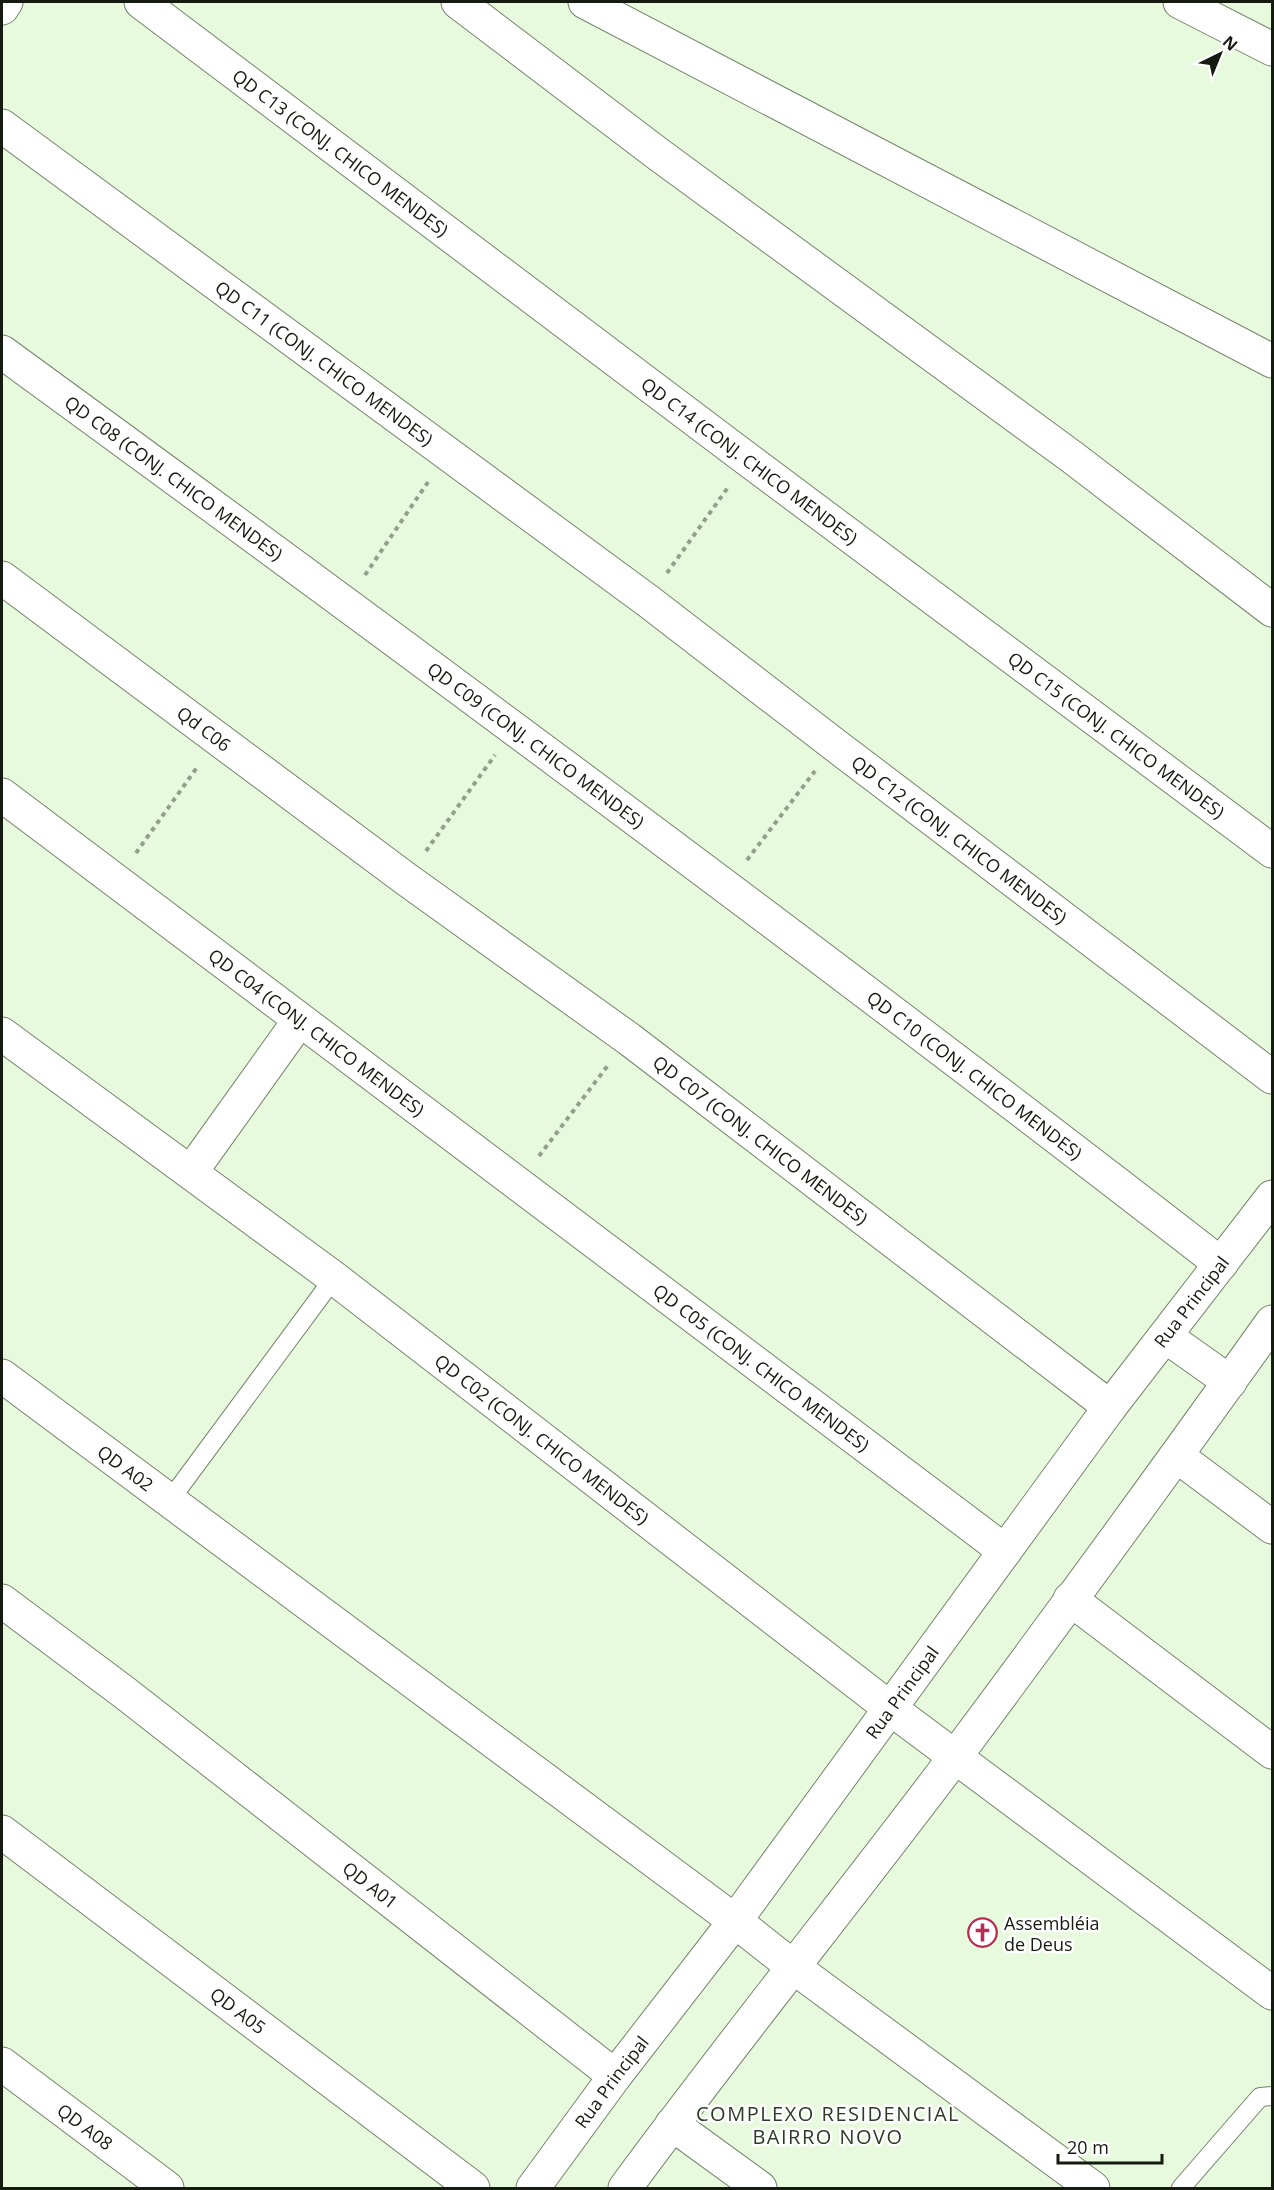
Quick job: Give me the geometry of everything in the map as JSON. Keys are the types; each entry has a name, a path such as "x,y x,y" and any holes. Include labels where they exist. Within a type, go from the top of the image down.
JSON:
{"street":[{"path":"2,8 6,2"},
{"name":"QD C13 (CONJ. CHICO MENDES)","path":"141,2 540,303"},
{"path":"458,2 657,154 1072,457 1272,610"},
{"path":"585,2 1272,361"},
{"path":"1180,2 1272,49"},
{"name":"QD C11 (CONJ. CHICO MENDES)","path":"2,126 648,601"},
{"name":"QD C14 (CONJ. CHICO MENDES)","path":"540,303 960,618"},
{"name":"QD C08 (CONJ. CHICO MENDES)","path":"2,352 346,603"},
{"name":"Qd C06","path":"2,578 406,879"},
{"name":"QD C12 (CONJ. CHICO MENDES)","path":"648,601 1272,1077"},
{"name":"QD C09 (CONJ. CHICO MENDES)","path":"346,603 726,887"},
{"name":"QD C15 (CONJ. CHICO MENDES)","path":"960,618 1272,851"},
{"name":"QD C04 (CONJ. CHICO MENDES)","path":"2,795 117,880 299,1021 519,1183"},
{"name":"QD C07 (CONJ. CHICO MENDES)","path":"406,879 629,1038 1110,1407"},
{"name":"QD C10 (CONJ. CHICO MENDES)","path":"726,887 1221,1264"},
{"path":"191,1172 299,1021"},
{"name":"QD C02 (CONJ. CHICO MENDES)","path":"2,1034 334,1278 891,1709 1272,1993"},
{"name":"QD C05 (CONJ. CHICO MENDES)","path":"519,1183 1005,1551"},
{"name":"Rua Principal","path":"532,2188 735,1921 1110,1407 1272,1197"},
{"path":"625,2188 792,1966 954,1757 1177,1456 1272,1322"},
{"path":"1165,1336 1230,1382"},
{"name":"QD A02","path":"2,1376 735,1921"},
{"path":"1177,1456 1272,1527"},
{"path":"1070,1599 1272,1752"},
{"name":"QD A01","path":"2,1601 125,1693 615,2076"},
{"name":"QD A05","path":"2,1832 473,2188"},
{"path":"735,1921 792,1966 1094,2188"},
{"name":"QD A08","path":"2,2064 167,2188"},
{"path":"672,2124 759,2188"}],"lane":[{"path":"170,1500 334,1278"},
{"path":"1181,2188 1260,2097 1272,2096"}],"path":[{"path":"346,603 447,454"},
{"path":"648,601 747,459"},
{"path":"406,879 513,728"},
{"path":"117,880 218,737"},
{"path":"726,887 835,745"},
{"path":"519,1183 629,1038"}],"place":[{"name":"Assembléia de Deus","path":"983,1933"}],"district":[{"name":"COMPLEXO RESIDENCIAL BAIRRO NOVO","path":"828,2124"}]}
